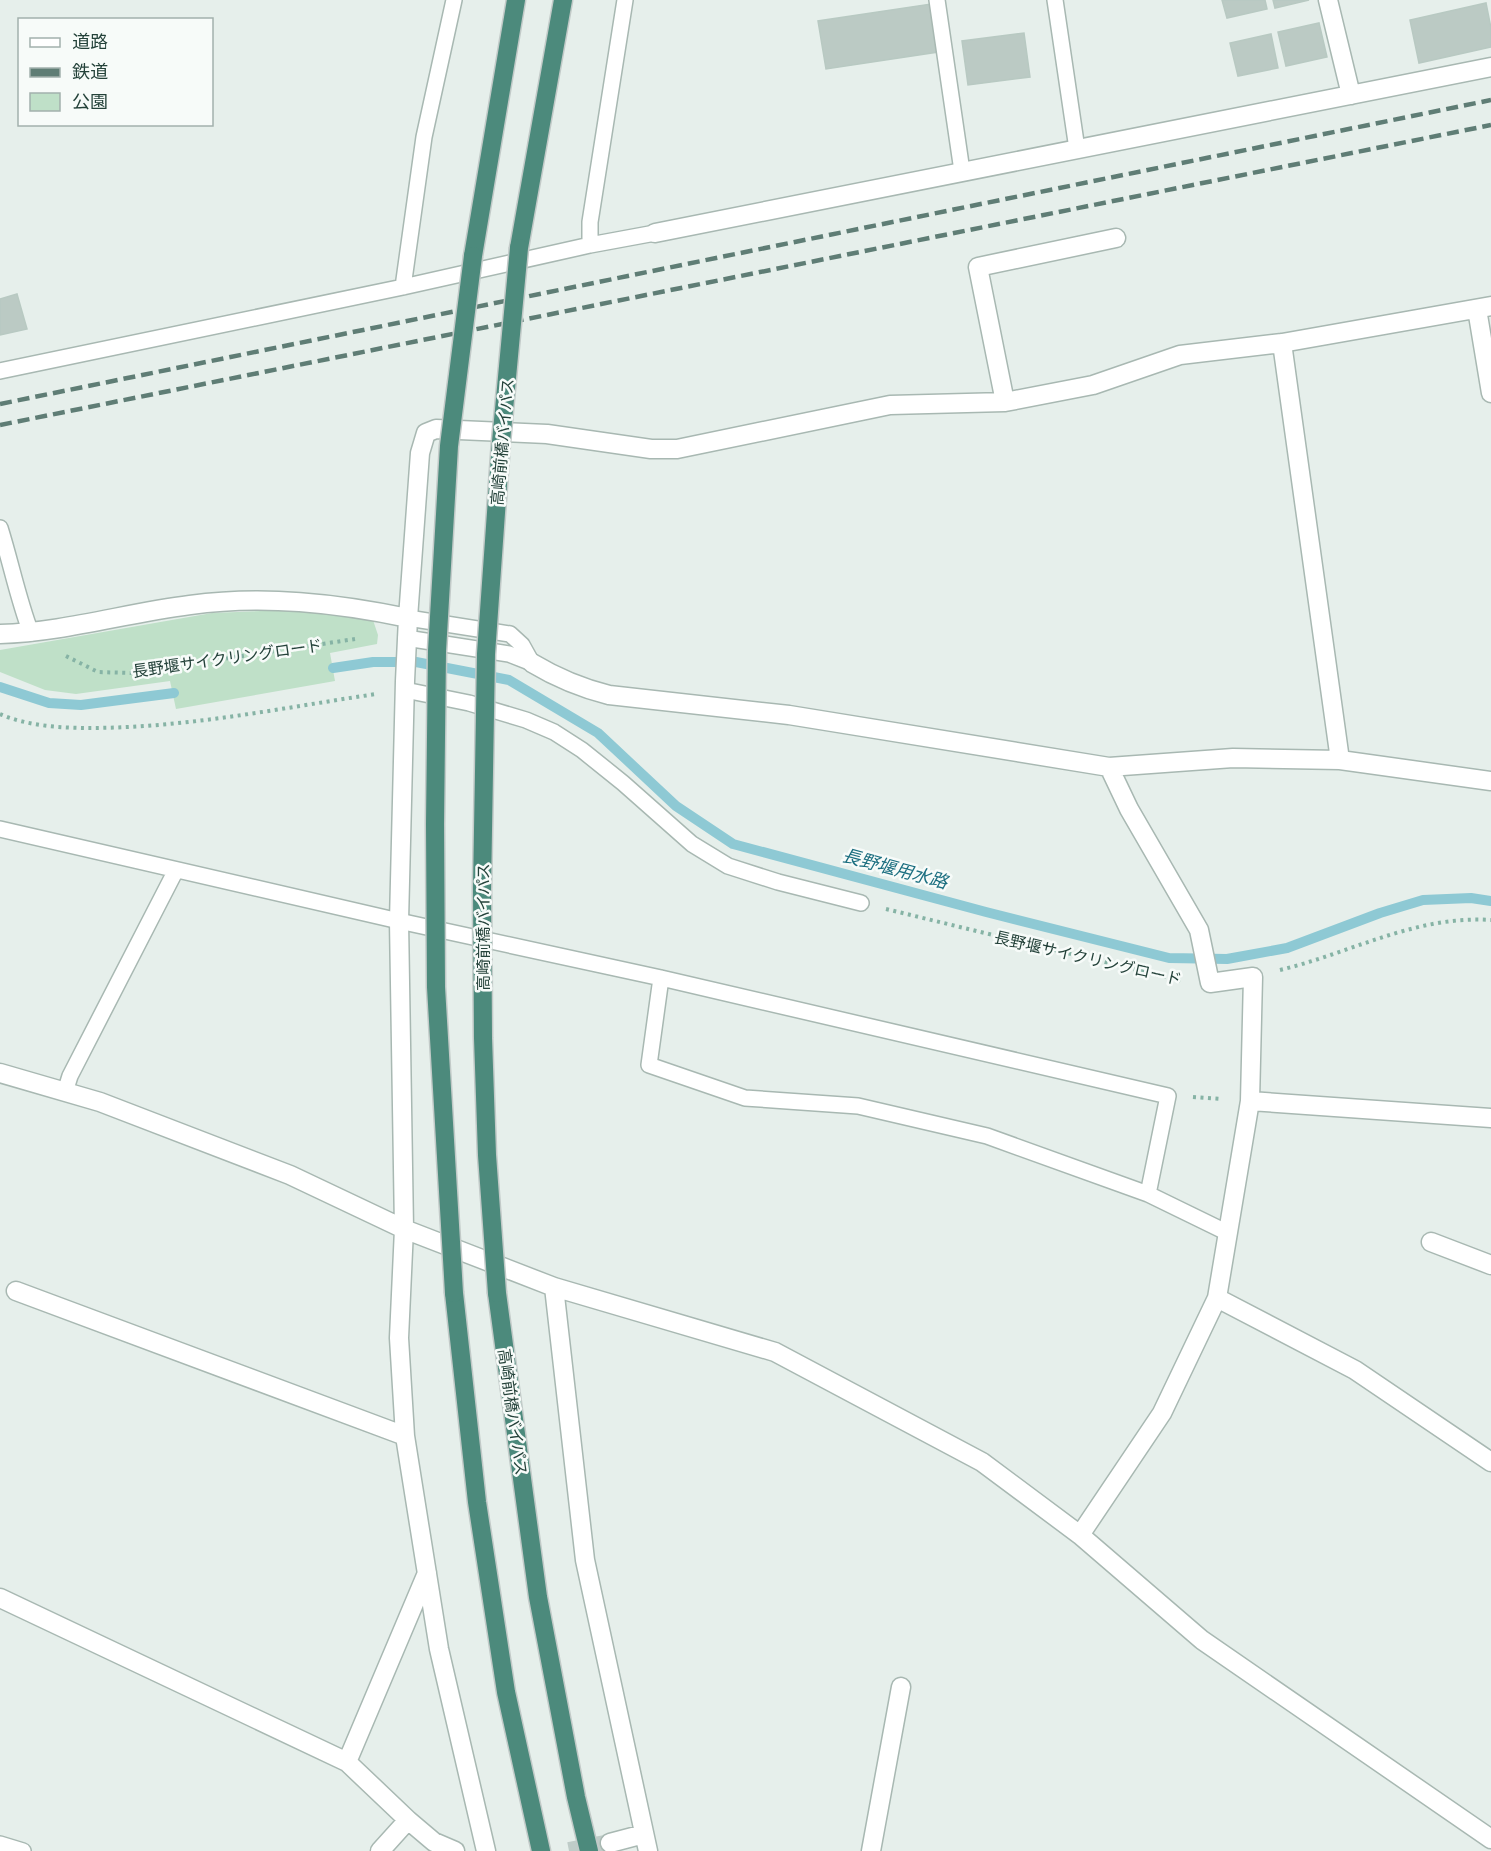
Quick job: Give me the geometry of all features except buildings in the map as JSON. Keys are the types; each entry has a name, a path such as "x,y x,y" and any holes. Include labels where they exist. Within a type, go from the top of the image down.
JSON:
{"highway":[{"path":"516,0 473,256 449,446 437,651 436,987 454,1293 477,1502 506,1692 541,1851"},
{"name":"高崎前橋バイパス","path":"563,0 519,248 501,442 486,654 482,890 483,1038 487,1155 497,1293 538,1597 576,1797 589,1851"}],"street":[{"path":"1328,0 1351,95"},
{"path":"656,233 1491,67"},
{"path":"1005,402 978,267 1116,238"},
{"path":"486,1851 439,1649 405,1436 399,1338 404,1228 399,921 406,638 420,453 426,433 436,429 547,434 651,449 677,449 890,405 1005,402 1093,385 1180,355 1282,343 1484,308 1491,393"},
{"path":"1282,343 1340,760"},
{"path":"0,634 31,633 189,604 231,601 278,600 354,607 408,618"},
{"path":"532,663 560,679 609,695 789,715 1109,767 1233,758 1340,760 1491,781"},
{"path":"1080,1535 1162,1413 1217,1298 1250,1101 1253,977 1209,976 1199,930 1129,809 1109,767"},
{"path":"0,1073 100,1102 290,1175 404,1228 554,1287 775,1352 982,1462 1080,1535 1202,1640 1491,1839"},
{"path":"1250,1101 1491,1118"},
{"path":"1431,1242 1491,1265"},
{"path":"554,1287 585,1560 646,1842 610,1843"},
{"path":"16,1291 405,1436"},
{"path":"1217,1298 1355,1370 1491,1462"},
{"path":"347,1762 427,1572"},
{"path":"0,1598 347,1762 434,1842 455,1851"},
{"path":"871,1851 901,1687"},
{"path":"380,1851 408,1820"}],"lane":[{"path":"403,287 424,137 454,0"},
{"path":"590,245 590,222 625,0"},
{"path":"937,0 962,171"},
{"path":"1055,0 1077,149"},
{"path":"0,371 403,287 590,245 656,233"},
{"path":"0,528 31,633"},
{"path":"408,618 510,634 522,645 532,663"},
{"path":"406,638 509,654 532,663"},
{"path":"405,685 526,720 554,732 582,750 623,783 692,844 728,866 778,882 861,903"},
{"path":"0,829 399,921 662,978 1168,1096 1148,1194"},
{"path":"65,1092 70,1076 176,870"},
{"path":"662,978 649,1065 745,1098 858,1106 987,1136 1148,1194 1228,1233"},
{"path":"0,1844 23,1851"}],"path":[{"name":"長野堰サイクリングロード","path":"63,653 71,660 98,672 130,673 378,635 406,638"},
{"path":"0,714 9,718 60,728 118,728 185,723 405,685"},
{"name":"長野堰サイクリングロード","path":"861,903 1172,980 1209,976"},
{"path":"1253,977 1295,967 1388,934 1429,924 1471,918 1491,920"},
{"path":"1168,1096 1250,1101"}],"green space":[{"path":"307,609 373,620 378,635 377,644 330,653 335,681 176,709 170,681 76,694 45,690 0,672 0,650 212,613"}],"waterway":[{"name":"長野堰用水路","path":"333,668 373,662 416,662 509,680 598,733 676,806 733,844 1169,958 1227,959 1287,948 1380,913 1423,900 1471,898 1491,901"},
{"name":"長野堰用水路","path":"0,687 49,703 81,705 174,693"}],"tunnel":[{"path":"569,1851 610,1843"}],"railway":[{"path":"0,404 1491,100"},
{"path":"0,425 1491,125"}]}
